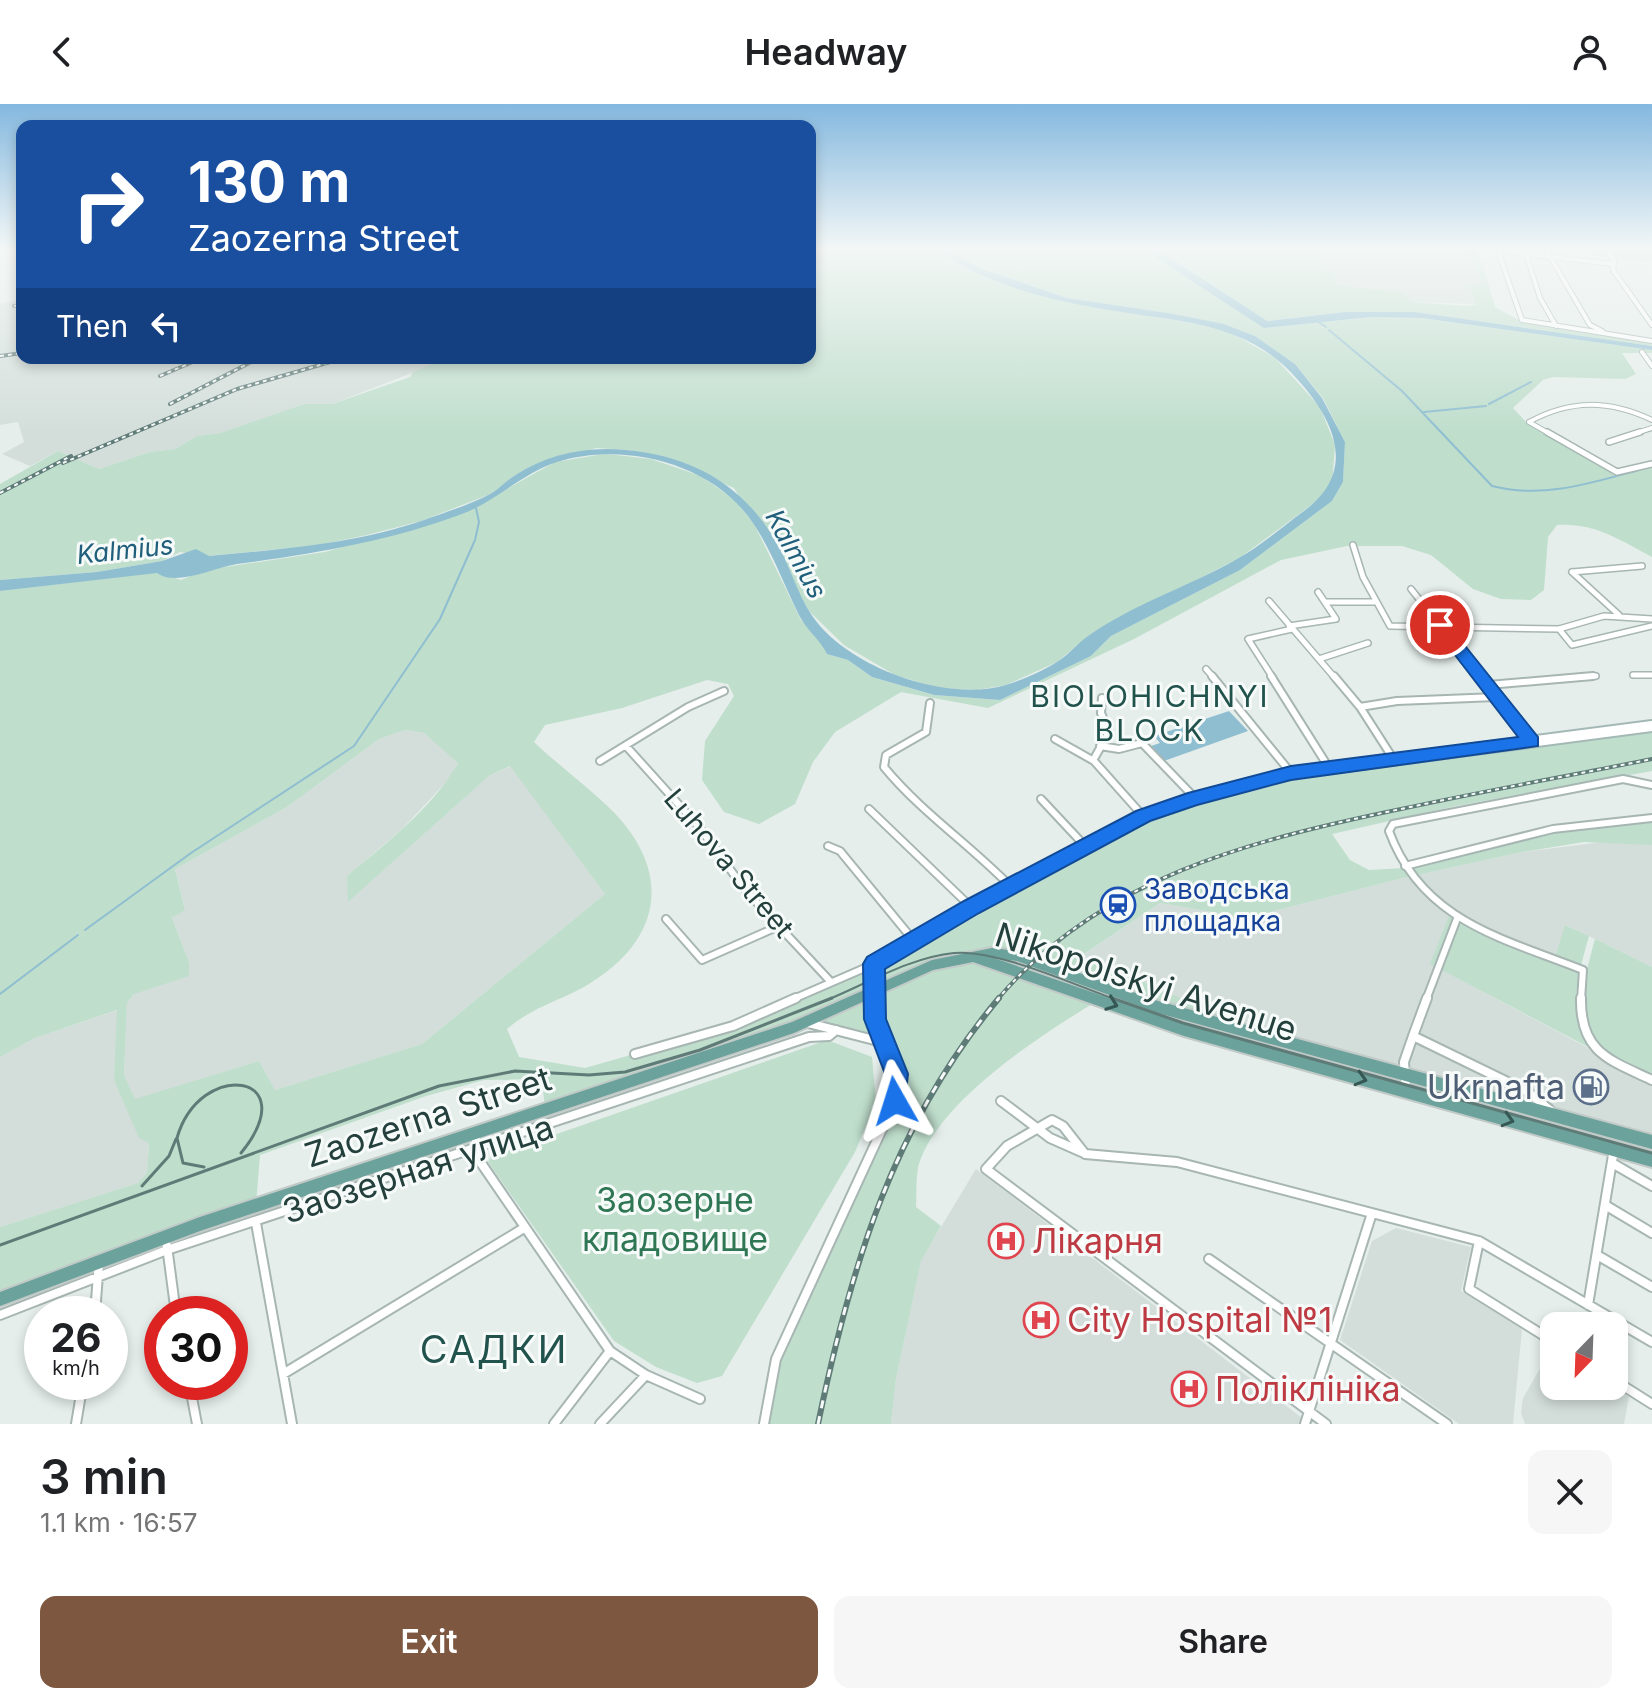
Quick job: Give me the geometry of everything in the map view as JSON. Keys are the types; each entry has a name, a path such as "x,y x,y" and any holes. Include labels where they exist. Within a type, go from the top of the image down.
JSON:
{"main road":[{"name":"Nikopolskyi Avenue","path":"971,956 992,953 1017,956 1158,1007 1652,1142"},
{"name":"Zaozerna Street","path":"0,1299 99,1269 475,1133 806,1023 932,965 971,956"},
{"name":"Nikopolskyi Avenue","path":"971,956 1184,1030 1406,1092 1613,1156 1652,1160"},
{"path":"1613,1156 1617,1132"}],"street":[{"path":"1516,310 1524,320 1652,341"},
{"path":"1547,310 1556,326"},
{"path":"1581,310 1591,326 1629,337"},
{"path":"1642,352 1652,366"},
{"path":"1652,420 1622,405 1586,403 1552,409 1529,422 1617,472 1652,464"},
{"path":"1609,442 1652,428"},
{"path":"1353,545 1356,562 1374,602 1390,626 1559,629 1593,617 1619,615 1652,619"},
{"path":"1619,615 1572,572 1642,566"},
{"path":"1411,589 1532,742"},
{"path":"1318,592 1336,619 1248,639 1329,768"},
{"path":"1269,601 1360,707 1394,760"},
{"path":"1325,602 1374,602"},
{"path":"1559,629 1572,645 1648,627 1652,634"},
{"path":"1319,659 1368,643"},
{"path":"1206,669 1291,773"},
{"path":"1633,675 1652,675"},
{"path":"1488,685 1596,676"},
{"path":"600,761 688,707 724,691"},
{"path":"1360,707 1397,701 1496,697"},
{"path":"1095,757 1109,732 1101,713 1102,698"},
{"path":"930,703 926,732 886,755 884,767 909,797 979,854 1010,886"},
{"path":"635,1054 733,1026 874,964 971,907 1143,816 1195,798 1291,773 1652,726"},
{"path":"1055,739 1080,747 1095,757 1143,816"},
{"path":"1100,746 1119,749 1142,743 1195,798"},
{"name":"Luhova Street","path":"626,746 663,783 746,891 830,981"},
{"path":"1652,785 1623,779 1393,824 1389,831 1391,841 1419,891 1458,916 1583,970 1578,1018 1583,1033 1611,1061 1652,1080"},
{"path":"1041,799 1086,847"},
{"path":"869,809 971,907"},
{"path":"1405,866 1553,829 1652,818"},
{"path":"828,846 840,851 914,941"},
{"path":"1406,1092 1405,1056 1458,916"},
{"path":"666,919 702,960 731,950 779,926"},
{"path":"764,1424 776,1359 895,1101 896,1074 875,1019 874,964"},
{"path":"806,1023 882,1042"},
{"name":"Заозерная улица","path":"167,1243 256,1223 809,1037 829,1036 836,1030"},
{"path":"1413,1036 1528,1092 1555,1115"},
{"path":"1001,1101 1063,1148 1085,1154 1177,1162 1479,1241 1652,1342"},
{"path":"1085,1154 1058,1122 1047,1121 1007,1146 986,1169 1326,1424"},
{"path":"475,1133 479,1160 610,1351 646,1375 700,1399"},
{"path":"1588,1305 1613,1156 1652,1186"},
{"path":"1605,1205 1652,1233"},
{"path":"1305,1424 1372,1213"},
{"path":"256,1223 292,1424"},
{"path":"283,1374 524,1228"},
{"path":"1479,1241 1469,1289 1540,1333"},
{"path":"167,1243 174,1296"},
{"path":"1597,1255 1652,1287"},
{"path":"1209,1259 1447,1424"},
{"path":"97,1296 99,1269"},
{"path":"0,1315 99,1269"},
{"path":"554,1424 610,1351"},
{"path":"600,1424 646,1375"},
{"path":"1628,1389 1652,1404"},
{"path":"76,1424 80,1400"},
{"path":"192,1400 197,1424"}],"shaded area":[{"path":"0,310 16,310 16,364 435,364 332,404 304,404 220,433 197,436 175,449 150,452 99,469 58,451 30,466 2,454 24,442 18,422 0,425"},
{"path":"405,730 424,733 458,762 451,777 403,828 347,876 349,901 489,776 511,766 605,894 422,1044 275,1090 259,1061 135,1100 124,1075 127,1003 134,994 189,962 172,918 185,909 175,869 287,807 379,739"},
{"path":"1611,841 1652,845 1652,967 1566,925 1554,961 1431,964 1652,1082 1652,1139 1263,1033 1080,957 1160,903 1247,918 1403,878 1522,852"},
{"path":"118,1010 114,1080 149,1143 147,1173 138,1183 0,1227 0,1057 35,1038"},
{"name":"City Hospital №1","path":"976,1169 1302,1418 1300,1424 891,1424 896,1379 921,1260"},
{"path":"1396,1228 1471,1247 1461,1291 1522,1329 1513,1424 1459,1424 1340,1340 1372,1241"},
{"path":"1540,1369 1540,1400 1628,1400 1629,1397 1624,1424 1525,1424 1521,1413 1523,1398"}],"green space":[{"path":"816,310 1113,310 1225,329 1275,358 1320,407 1335,445 1332,485 1318,500 1241,557 1091,634 1057,662 1006,685 977,690 938,688 895,675 844,645 810,612 734,488 660,456 628,450 596,448 512,477 493,493 421,521 319,545 209,556 180,552 162,561 97,572 0,580 0,484 58,451 99,469 150,452 175,449 197,436 220,433 304,404 332,404 410,377 413,372 432,364 816,364"},
{"path":"1137,310 1239,310 1268,328 1371,317 1422,318 1652,350 1652,353 1622,353 1636,374 1625,379 1553,377 1543,380 1513,408 1527,423 1617,473 1652,466 1652,557 1595,529 1557,525 1548,537 1544,590 1531,600 1501,599 1473,589 1431,555 1402,546 1347,546 1281,560 1134,639 988,708 901,692 835,732 813,762 795,804 759,824 724,812 702,780 705,741 734,696 728,684 707,680 622,708 545,725 534,742 612,810 637,843 647,865 651,887 650,908 643,929 614,966 592,982 528,1014 507,1029 519,1057 585,1068 733,1026 866,966 1143,816 1291,773 1652,726 1652,771 1456,806 1332,834 1350,860 1369,870 1405,868 1554,830 1652,819 1652,845 1584,842 1522,852 1403,878 1247,918 1160,903 1081,956 1263,1033 1158,1004 1018,954 966,956 822,1014 545,1109 542,1079 484,1080 426,1096 260,1155 256,1204 0,1295 0,1227 138,1183 147,1173 149,1143 139,1138 114,1080 117,1010 35,1038 0,1057 0,591 157,572 181,580 205,570 325,552 464,513 555,462 604,454 625,456 651,459 701,476 736,501 754,524 801,620 821,641 827,654 848,660 872,677 933,695 1000,700 1091,656 1111,636 1240,570 1332,501 1343,482 1345,442 1323,398 1295,364 1255,336 1224,324","holes":["405,730 424,733 458,763 422,810 347,876 348,902 489,776 510,766 605,894 422,1044 275,1090 259,1061 135,1099 124,1075 127,1003 134,994 189,976 189,962 172,918 185,910 175,869 287,807 379,739"]},
{"path":"1249,310 1500,310 1519,320 1652,342 1652,346 1415,312 1345,312 1266,321"},
{"path":"1449,916 1554,961 1565,925 1589,936 1578,980 1576,1008 1592,1049 1430,964"},
{"path":"1595,939 1652,967 1652,1077 1606,1051 1592,1039 1584,1025 1583,991"},
{"path":"975,960 1097,1001 1023,1049 973,1090 933,1135 921,1158 916,1207 941,1226 921,1261 896,1379 891,1424 759,1424 776,1350 893,1109 894,1090 883,1048 878,994 932,970"},
{"path":"872,997 876,1044 805,1026"},
{"name":"Заозерне кладовище","path":"827,1040 872,1057 876,1102 855,1152 722,1376 697,1383 656,1367 614,1341 488,1162 491,1157"}],"water":[{"path":"1109,310 1144,310 1224,324 1255,336 1295,364 1322,398 1345,442 1343,482 1332,501 1240,570 1111,636 1091,656 1000,700 934,695 872,677 848,660 827,654 802,620 760,534 736,502 715,485 691,472 638,456 583,456 557,462 462,514 407,532 351,545 237,564 184,577 165,577 157,573 0,591 0,580 97,572 162,561 196,549 209,556 372,535 476,501 527,468 554,457 596,449 626,450 650,453 693,466 730,488 762,520 775,540 811,614 827,633 872,665 899,676 955,689 1006,685 1044,670 1108,623 1246,554 1304,511 1321,496 1331,480 1335,447 1331,430 1298,380 1258,346 1214,328"},
{"path":"1236,310 1250,310 1267,321 1345,312 1415,312 1652,346 1652,350 1422,318 1371,317 1264,328"},
{"path":"1229,711 1248,731 1164,761 1151,746 1160,743 1154,736"}],"waterway":[{"path":"1317,321 1326,327"},
{"path":"1329,330 1402,391 1492,486 1511,490 1548,490 1639,470"},
{"path":"1489,404 1531,382"},
{"path":"1424,412 1486,406"},
{"path":"85,930 191,853 354,746 440,619 475,540 479,522 476,508"},
{"path":"0,994 78,935"}],"tram line":[{"path":"828,1000 905,965 954,953 972,953 1013,962 1117,1000"},
{"path":"828,1000 832,998"},
{"path":"1112,998 1183,1023 1652,1153"},
{"path":"0,1245 439,1086 515,1071 589,1075 625,1072 700,1050 828,1000"},
{"path":"204,1167 183,1163 177,1138 189,1112 206,1095 224,1086 242,1086 255,1092 262,1106 258,1126 241,1153"},
{"path":"142,1186 169,1156 176,1139"}],"railway":[{"path":"0,356 16,354"},
{"path":"160,376 188,364"},
{"path":"170,404 247,364"},
{"path":"63,463 237,389 323,364"},
{"path":"0,493 71,456"},
{"path":"997,1000 1038,958 1082,923 1130,894 1181,870 1235,851 1345,821 1652,759"},
{"path":"818,1424 845,1308 881,1199 931,1096 962,1046 999,998"}],"place":[{"name":"Заводська площадка","path":"1118,905"},
{"name":"Ukrnafta","path":"1591,1087"},
{"name":"Лікарня","path":"1006,1241"},
{"name":"City Hospital №1","path":"1041,1320"},
{"name":"Поліклініка","path":"1189,1389"}],"district":[{"name":"BIOLOHICHNYI BLOCK","path":"1150,714"},
{"name":"САДКИ","path":"494,1350"}],"route":[{"path":"895,1101 898,1089 896,1074 875,1019 874,964 971,907 1143,816 1195,798 1291,773 1532,742 1440,625"}],"water label":[{"name":"Kalmius","path":"125,550"},
{"name":"Kalmius","path":"796,554"}]}
